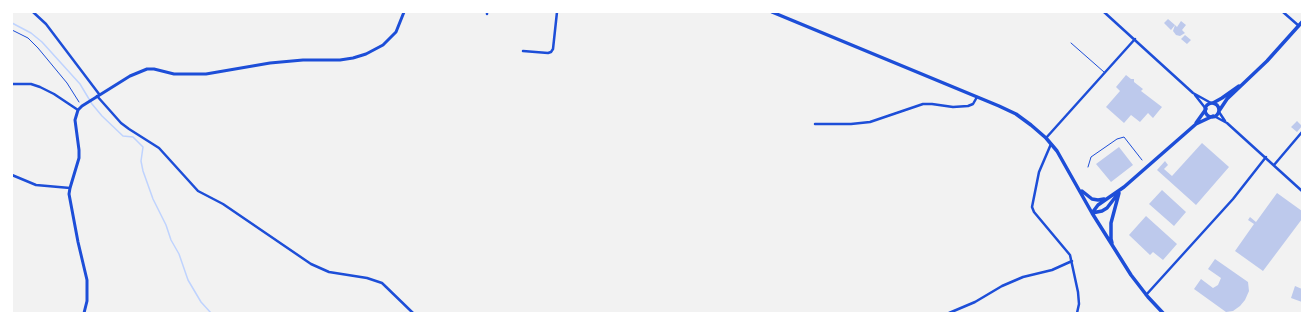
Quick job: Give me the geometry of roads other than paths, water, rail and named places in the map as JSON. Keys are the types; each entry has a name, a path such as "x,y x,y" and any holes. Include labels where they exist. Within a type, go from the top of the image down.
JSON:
{"main road":[{"path":"772,12 978,97 1016,114 1031,125 1046,138 1057,151 1092,213 1131,275 1146,295 1163,313"},
{"path":"1196,124 1214,116 1227,99 1267,61 1302,22"},
{"path":"1092,213 1098,205 1124,187 1196,124 1207,105 1222,98 1245,82"},
{"path":"1211,103 1217,105 1219,111"},
{"path":"1206,109 1208,115 1214,116"},
{"path":"1076,184 1088,197 1094,200 1106,199"},
{"path":"1092,213 1102,212 1107,208 1124,187"},
{"path":"1114,248 1111,239 1111,223 1119,193"}],"street":[{"path":"33,12 46,24 97,95 121,123 160,148 198,191 224,204 311,264 329,272 367,278 382,284 413,313"},
{"path":"84,313 87,301 87,280 69,194 79,158 75,120 78,110 85,103 130,76 147,69 154,69 174,74 206,74 270,63 353,58 366,54 383,45 396,32 404,12"},
{"path":"523,51 551,52 553,49 557,12"},
{"path":"1104,12 1193,92 1206,109"},
{"path":"1283,12 1298,26"},
{"path":"1046,138 1135,39"},
{"path":"12,84 31,84 40,87 54,94 78,110"},
{"path":"1193,92 1211,103"},
{"path":"815,124 851,124 870,122 923,104 953,107 968,106 973,104 978,97"},
{"path":"1219,111 1227,123"},
{"path":"1214,116 1227,123 1302,191"},
{"path":"1274,164 1302,132"},
{"path":"1051,144 1039,172 1032,207 1034,212 1069,252 1072,261 1078,298 1077,313"},
{"path":"1146,295 1233,199 1266,157"},
{"path":"12,175 36,185 70,188"},
{"path":"949,313 1023,277 1052,270 1072,261"}],"lane":[{"path":"1071,43 1105,73"},
{"path":"1088,166 1091,157 1117,139 1124,137 1142,160"}],"waterway":[{"path":"12,23 31,33 42,42 80,84 92,104 102,116 123,136 133,137 143,147 141,161 153,199 166,225 171,240 179,254 188,280 201,302 211,313"}]}
